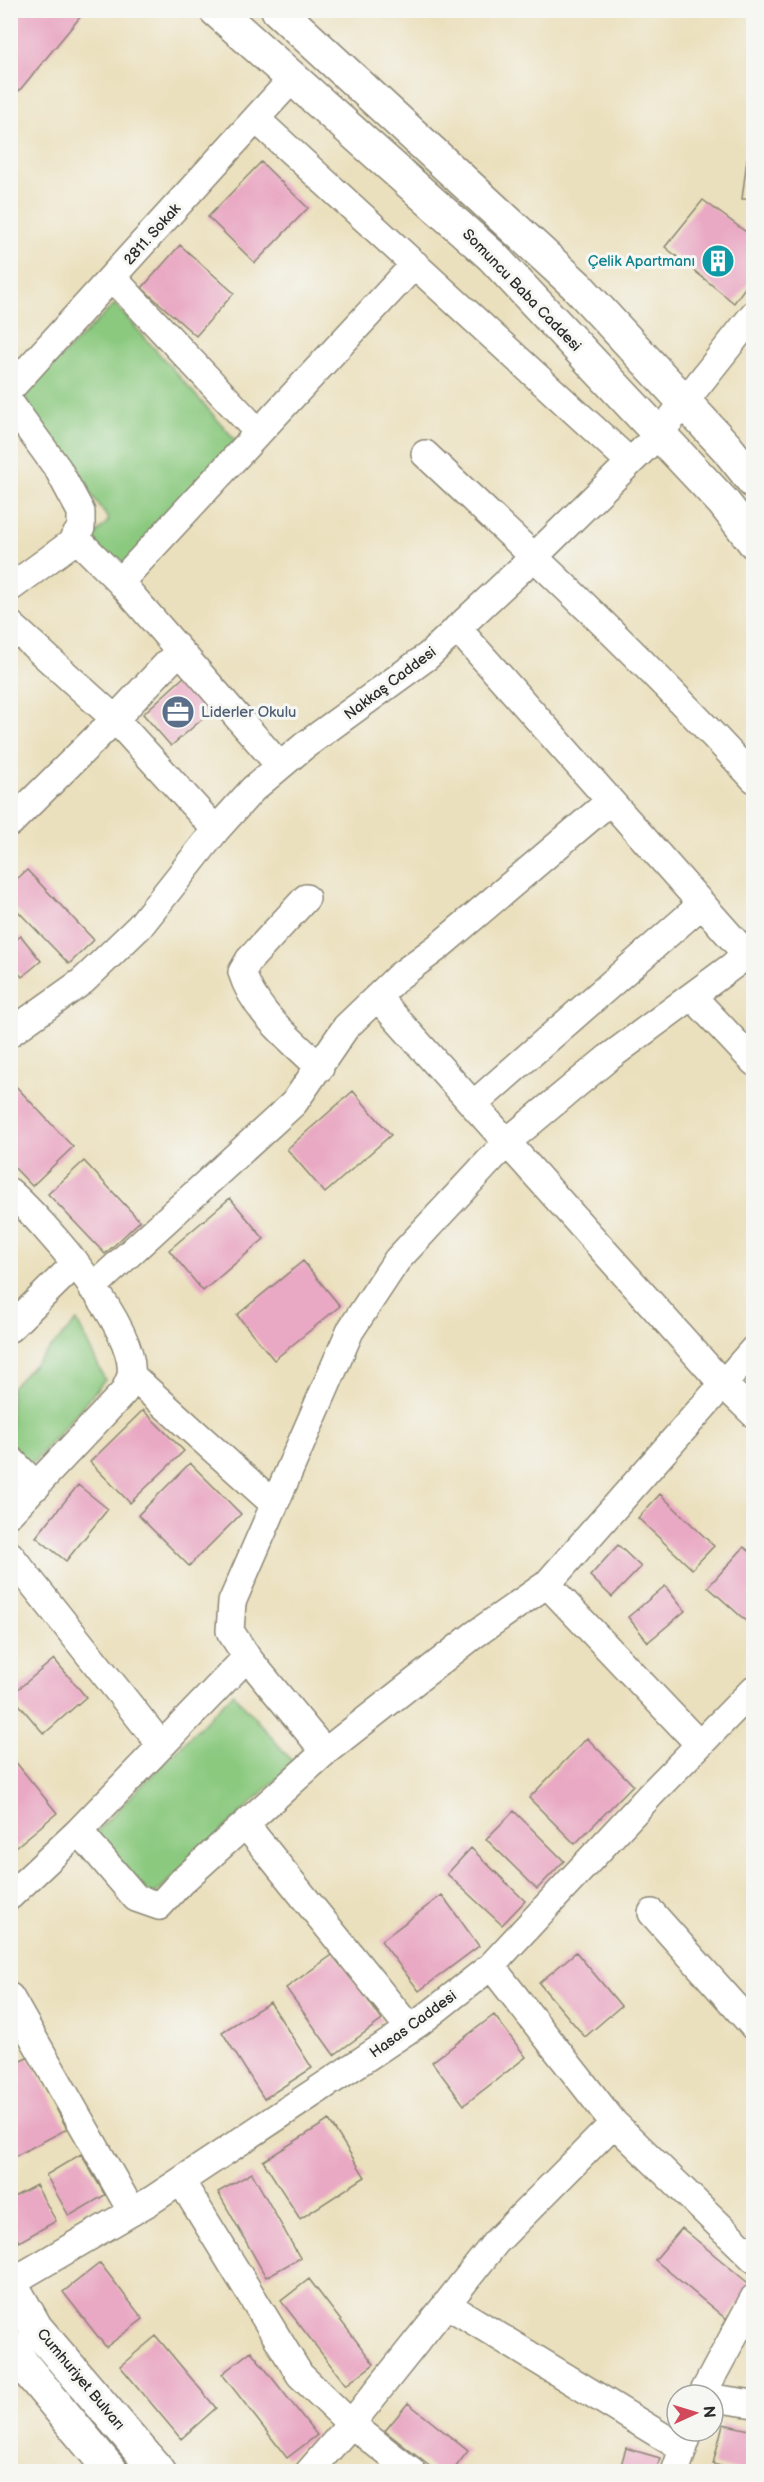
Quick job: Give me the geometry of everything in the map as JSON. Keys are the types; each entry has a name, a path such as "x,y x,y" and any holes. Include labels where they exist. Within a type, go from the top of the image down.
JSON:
{"main road":[{"name":"Somuncu Baba Caddesi","path":"216,10 492,256 723,502 753,542"},
{"path":"278,10 577,286 726,447 753,482"},
{"name":"Cumhuriyet Bulvarı","path":"11,2282 36,2328 159,2472"},
{"path":"10,2346 112,2472"}],"street":[{"name":"2811. Sokak","path":"10,388 292,78"},
{"path":"256,118 630,462"},
{"path":"120,582 415,264"},
{"path":"112,277 258,432"},
{"name":"Nakkaş Caddesi","path":"10,1033 83,981 140,926 216,830 253,789 304,746 428,656 535,556 659,434 748,333"},
{"path":"10,403 58,469 74,494 81,512 81,528 70,544 10,588"},
{"path":"424,454 535,556 717,739 753,779"},
{"path":"75,537 120,582 280,766"},
{"path":"10,624 115,719 216,830"},
{"path":"325,1752 247,1657 230,1631 232,1602 350,1331 397,1260 508,1141 608,1058 750,953 702,904 457,628"},
{"path":"10,823 115,719 179,651"},
{"path":"93,1288 294,1103 346,1027 376,997 610,801"},
{"path":"306,898 249,960 242,972 245,982 267,1016 320,1068"},
{"path":"474,1104 702,904"},
{"path":"692,996 753,1062"},
{"path":"376,997 508,1141 722,1383 753,1414"},
{"path":"10,1192 32,1211 76,1263 93,1288 128,1348 131,1375 124,1392 10,1513"},
{"path":"10,1328 76,1263"},
{"path":"79,1831 136,1898 159,1906 181,1882 325,1752 474,1635 547,1584 753,1349"},
{"path":"131,1375 274,1504"},
{"path":"10,1459 37,1486"},
{"path":"10,1555 162,1745"},
{"path":"547,1584 699,1744"},
{"path":"10,1896 79,1831 247,1657"},
{"name":"Hasas Caddesi","path":"11,2282 181,2181 410,2029 491,1966 753,1689"},
{"path":"245,1824 410,2029"},
{"path":"652,1913 753,2027"},
{"path":"491,1966 614,2122 753,2259"},
{"path":"10,1997 132,2212"},
{"path":"309,2472 351,2424 496,2242 614,2122"},
{"path":"181,2181 300,2375 351,2424 412,2472"},
{"path":"708,2383 753,2298"},
{"path":"446,2304 683,2451"},
{"path":"725,2400 753,2404"}],"green space":[{"path":"115,304 238,443 125,573 89,542 109,520 22,395"},
{"path":"77,1321 105,1380 34,1462 23,1462 11,1448 11,1388"},
{"path":"233,1693 294,1763 152,1897 95,1833"}],"building":[{"path":"15,10 86,10 19,91 10,84 10,16"},
{"path":"747,159 754,159 754,199 742,199"},
{"path":"261,162 308,208 255,263 208,217"},
{"name":"Çelik Apartmanı","path":"703,200 754,238 754,275 734,303 665,247"},
{"path":"180,245 234,293 196,336 142,288"},
{"name":"Liderler Okulu","path":"186,675 214,709 171,746 143,714"},
{"path":"27,870 94,940 69,964 10,903 10,885"},
{"path":"21,936 41,961 22,977 10,963 10,944"},
{"path":"10,1080 73,1147 32,1186 10,1163"},
{"path":"353,1091 391,1135 325,1193 287,1149"},
{"path":"84,1161 140,1221 105,1254 48,1194"},
{"path":"230,1198 264,1239 203,1291 169,1250"},
{"path":"303,1261 340,1306 274,1360 237,1315"},
{"path":"143,1410 184,1451 130,1503 90,1462"},
{"path":"190,1463 241,1514 189,1566 138,1515"},
{"path":"78,1485 108,1509 66,1561 36,1537"},
{"path":"660,1494 714,1546 692,1569 638,1518"},
{"path":"618,1545 641,1567 612,1597 590,1576"},
{"path":"744,1547 754,1555 754,1628 708,1587"},
{"path":"665,1586 685,1611 648,1642 628,1617"},
{"path":"54,1659 86,1697 44,1734 11,1695"},
{"path":"587,1738 633,1785 575,1844 529,1798"},
{"path":"10,1755 57,1813 16,1847 10,1840"},
{"path":"514,1811 564,1861 537,1889 486,1839"},
{"path":"471,1848 525,1901 502,1925 447,1874"},
{"path":"442,1895 479,1946 419,1991 381,1941"},
{"path":"576,1952 621,2006 585,2037 539,1983"},
{"path":"335,1953 382,2020 334,2055 286,1988"},
{"path":"270,2002 312,2068 264,2099 222,2032"},
{"path":"494,2015 526,2057 464,2105 432,2062"},
{"path":"29,2057 67,2129 10,2159 10,2066"},
{"path":"329,2120 365,2177 300,2219 263,2161"},
{"path":"81,2154 105,2195 69,2216 46,2175"},
{"path":"252,2173 300,2258 266,2277 218,2192"},
{"path":"36,2185 56,2221 19,2242 10,2227 10,2199"},
{"path":"682,2228 753,2287 726,2319 655,2260"},
{"path":"100,2263 143,2319 106,2347 63,2292"},
{"path":"309,2279 374,2364 346,2385 281,2301"},
{"path":"156,2336 216,2408 181,2439 120,2366"},
{"path":"251,2351 317,2435 287,2458 222,2374"},
{"path":"408,2403 468,2451 452,2472 437,2472 385,2431"},
{"path":"725,2424 754,2431 754,2472 743,2472 713,2464 718,2443 725,2443"},
{"path":"626,2448 660,2458 656,2472 619,2472"}],"place":[{"name":"Çelik Apartmanı","path":"718,261"},
{"name":"Liderler Okulu","path":"178,712"}]}
